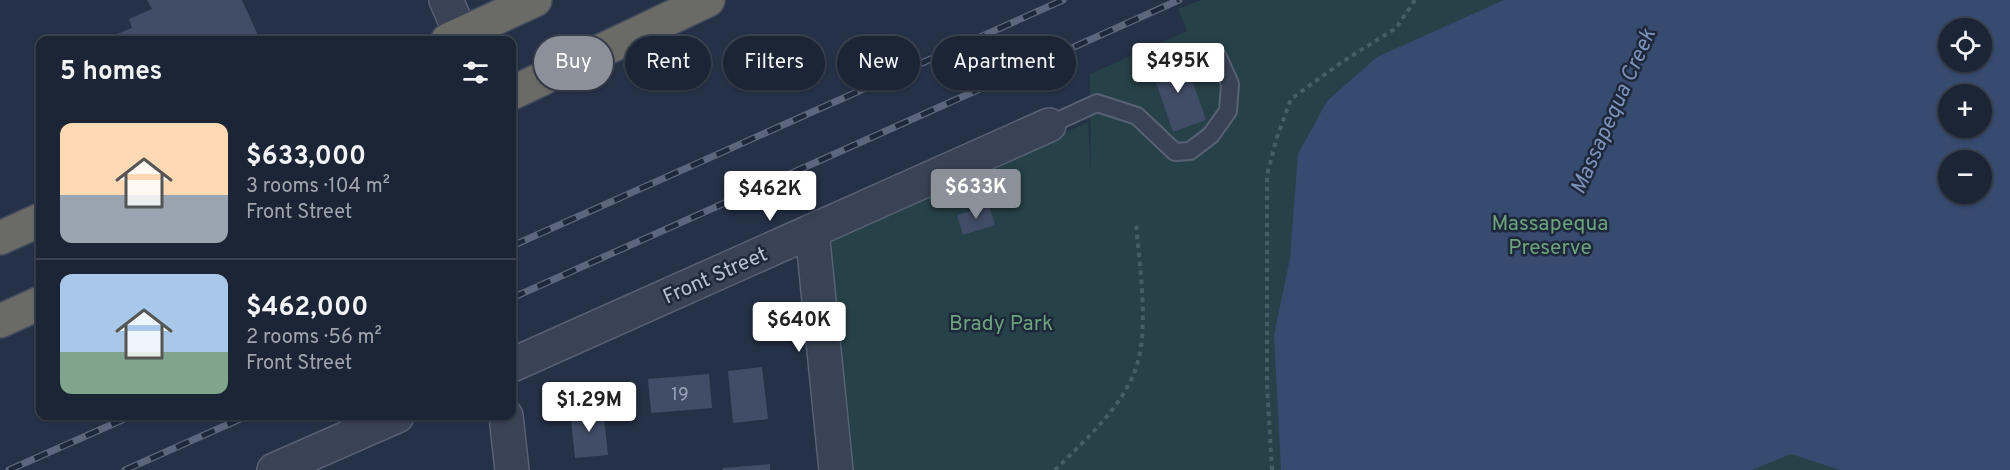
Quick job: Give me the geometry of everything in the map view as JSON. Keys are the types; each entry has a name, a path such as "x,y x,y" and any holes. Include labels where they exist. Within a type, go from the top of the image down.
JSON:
{"highway":[{"path":"458,36 535,0"},
{"path":"516,91 708,0"},
{"path":"0,238 36,222"},
{"path":"0,321 36,305"}],"street":[{"path":"446,0 454,36"},
{"name":"Front Street","path":"516,363 1049,125"},
{"path":"812,231 836,470"},
{"path":"274,470 388,420"},
{"path":"507,420 512,470"}],"lane":[{"path":"1049,125 1097,103 1137,116 1175,152 1190,151 1211,135 1228,111 1230,84 1218,57"}],"path":[{"path":"1272,470 1267,384 1266,185 1276,140 1291,99 1341,62 1396,28 1415,0"},
{"path":"1055,470 1108,415 1133,377 1144,331 1136,222"}],"green space":[{"name":"Massapequa Preserve","path":"1201,0 2010,0 2010,470 847,470 824,242 1088,122 1091,176 1090,74 1187,31 1178,9"}],"water":[{"name":"Massapequa Preserve","path":"1504,0 2010,0 2010,470 1840,470 1791,454 1752,470 1281,470 1274,335 1290,258 1298,154 1327,101 1377,57"}],"building":[{"path":"147,0 242,0 258,36 112,36 132,28 129,19 152,9"},
{"path":"1184,57 1206,120 1173,132 1151,68"},
{"path":"989,205 995,225 963,235 957,215"},
{"path":"762,367 768,419 733,423 728,371"},
{"path":"709,374 712,408 651,413 648,379"},
{"path":"603,408 608,455 575,458 570,411"},
{"path":"770,464 770,470 723,470 722,468"}],"railway":[{"path":"516,244 1063,0"},
{"path":"516,296 1179,0"},
{"path":"9,470 122,420"},
{"path":"125,470 238,420"}],"water label":[{"name":"Massapequa Creek","path":"1612,111"}],"park label":[{"name":"Brady Park","path":"1001,323"}]}
